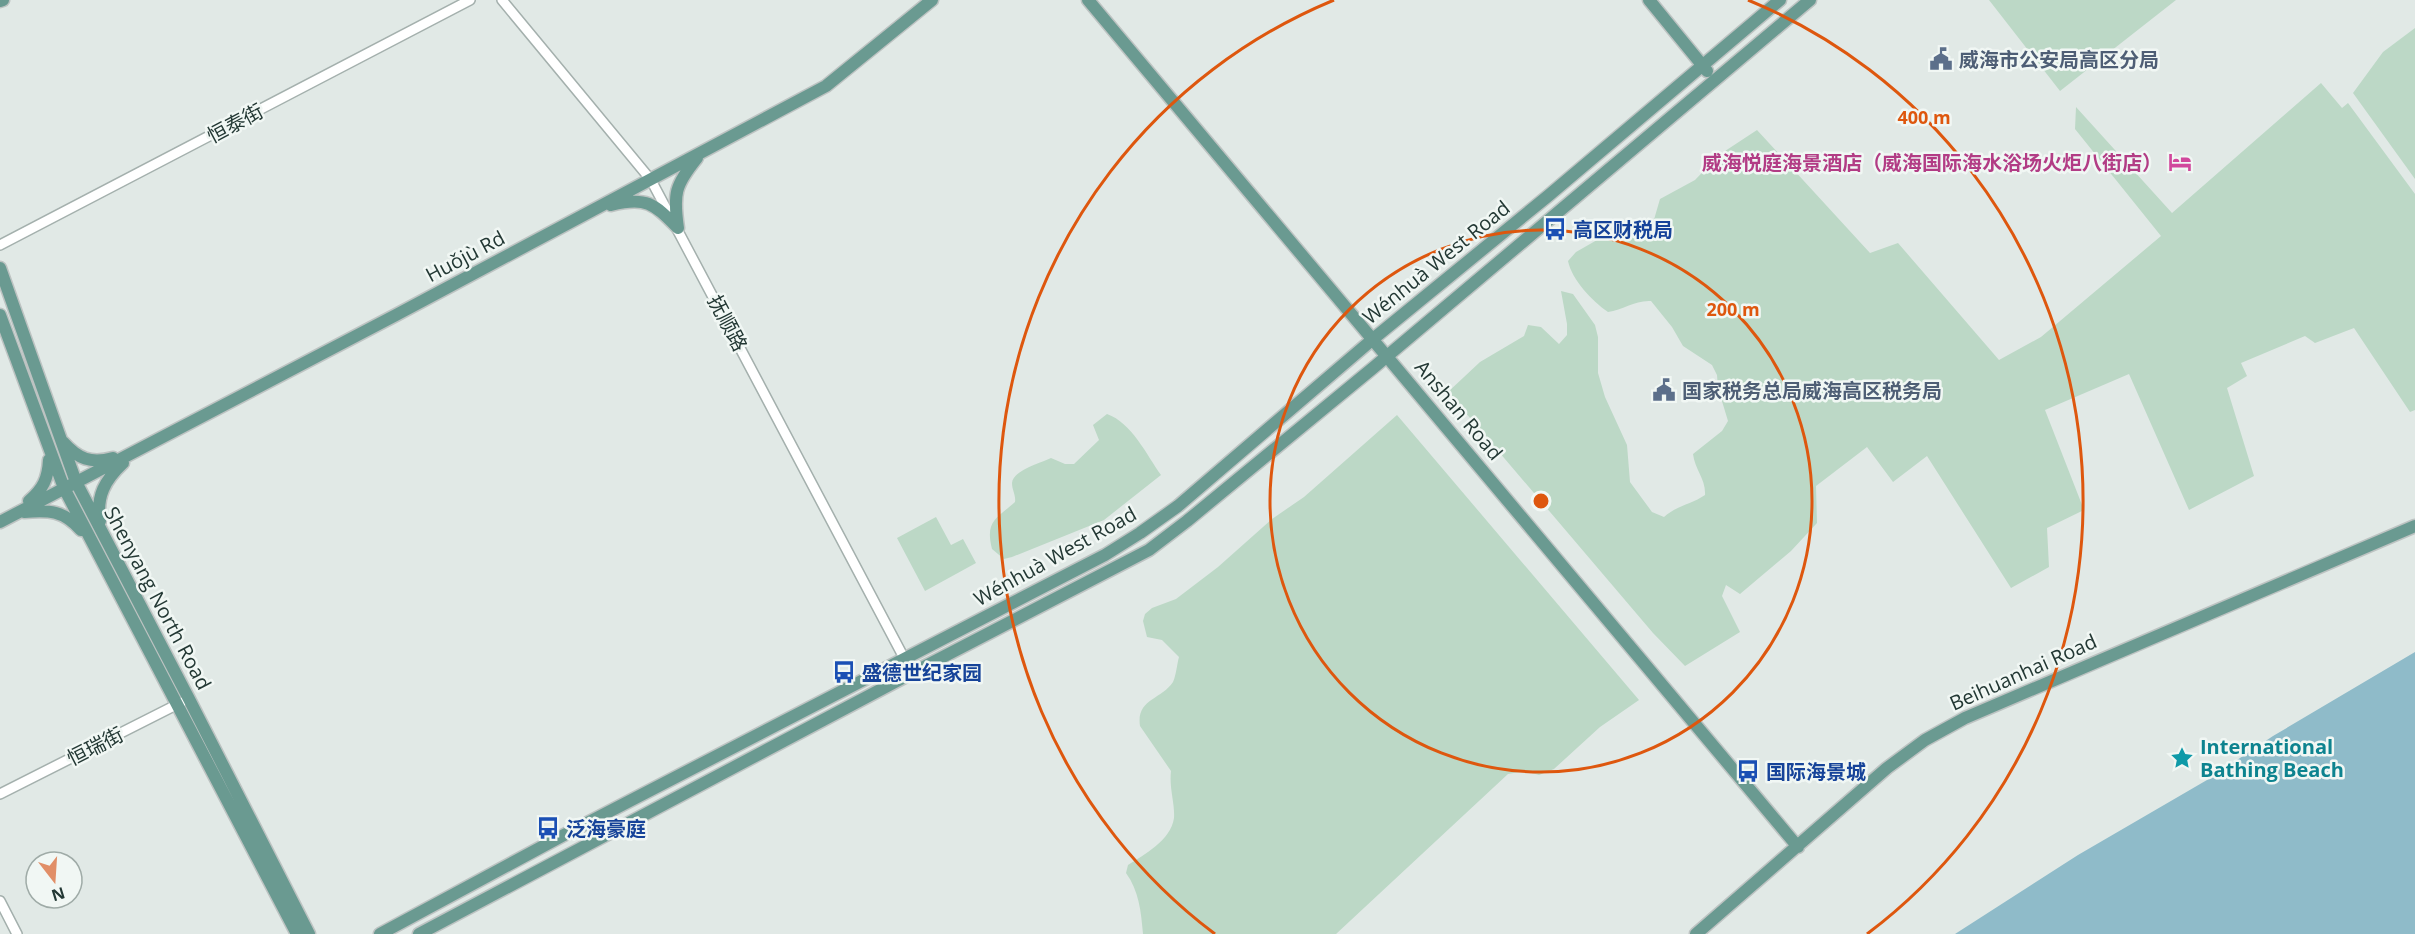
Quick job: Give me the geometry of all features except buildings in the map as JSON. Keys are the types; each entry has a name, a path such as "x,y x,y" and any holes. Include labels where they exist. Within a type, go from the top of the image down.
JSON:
{"main road":[{"name":"Huǒjù Rd","path":"0,522 826,86 932,0"},
{"name":"Anshan Road","path":"1088,0 1798,847"},
{"path":"1648,0 1715,80"},
{"name":"Wénhuà West Road","path":"380,934 562,836 1105,555 1140,533 1178,506 1373,339 1548,196 1780,0"},
{"name":"Wénhuà West Road","path":"419,934 1149,550 1388,356 1810,0"},
{"path":"678,228 674,202 676,189 681,177 700,154"},
{"path":"598,208 624,202 644,202 655,206 678,228"},
{"name":"Shenyang North Road","path":"0,268 99,540 177,705 288,905 309,934"},
{"name":"Shenyang North Road","path":"0,315 64,488 99,540 189,699 288,905 297,934"},
{"path":"60,438 78,456 87,461 101,461 135,452"},
{"path":"17,513 40,492 45,484 49,449"},
{"path":"99,540 101,491 106,481 135,452"},
{"path":"17,513 46,510 61,514 99,540"},
{"name":"Beihuanhai Road","path":"1696,934 1887,768 1925,740 1965,718 2415,526"},
{"path":"288,905 291,934"},
{"path":"288,905 318,934"}],"street":[{"name":"恒泰街","path":"0,245 470,0"},
{"name":"抚顺路","path":"502,0 651,180 912,673"},
{"name":"恒瑞街","path":"0,794 189,699"},
{"path":"0,901 17,934"}],"green space":[{"path":"1989,0 2176,0 2060,91"},
{"path":"2415,28 2415,179 2353,93 2383,52"},
{"path":"2321,83 2342,108 2348,103 2415,194 2415,410 2410,412 2354,328 2315,343 2305,336 2241,363 2247,376 2227,388 2254,476 2189,510 2129,374 2045,410 2084,510 2047,528 2049,567 2011,588 1927,456 1893,482 1867,447 1816,486 1817,523 1791,551 1740,594 1726,585 1722,596 1740,632 1685,666 1653,633 1448,392 1480,362 1524,336 1528,325 1541,327 1559,344 1567,335 1561,291 1573,294 1595,325 1598,337 1598,373 1605,397 1627,445 1630,482 1652,512 1664,517 1705,495 1704,484 1693,454 1722,431 1728,421 1718,388 1717,375 1712,365 1683,346 1672,327 1651,301 1608,312 1584,290 1568,261 1576,252 1597,240 1609,239 1621,242 1645,232 1653,223 1660,199 1695,180 1719,155 1757,130 1870,253 1898,243 1999,360 2041,337 2161,236 2075,129 2076,107 2172,213"},
{"path":"1107,414 1124,424 1161,475 1104,520 1004,559 992,549 990,532 994,521 1015,502 1012,483 1014,478 1022,471 1051,458 1065,464 1074,464 1099,440 1093,425"},
{"path":"1397,415 1639,700 1600,727 1554,769 1539,775 1525,771 1508,774 1336,934 1143,934 1137,894 1126,873 1128,865 1149,852 1162,840 1172,826 1174,812 1171,771 1140,726 1140,717 1146,705 1173,682 1179,657 1162,640 1147,637 1143,621 1145,614 1152,608 1176,599 1218,567 1272,519 1304,497"},
{"path":"936,517 951,545 963,539 976,563 925,591 897,538"}],"water":[{"path":"2415,652 2415,934 1955,934 2078,855 2207,780 2273,736"}],"place":[{"name":"威海市公安局高区分局","path":"1941,59"},
{"name":"威海悦庭海景酒店（威海国际海水浴场火炬八街店）","path":"2180,162"},
{"name":"高区财税局","path":"1555,229"},
{"name":"国家税务总局威海高区税务局","path":"1664,390"},
{"name":"盛德世纪家园","path":"844,672"},
{"name":"International Bathing Beach","path":"2182,758"},
{"name":"国际海景城","path":"1748,771"},
{"name":"泛海豪庭","path":"548,828"}]}
